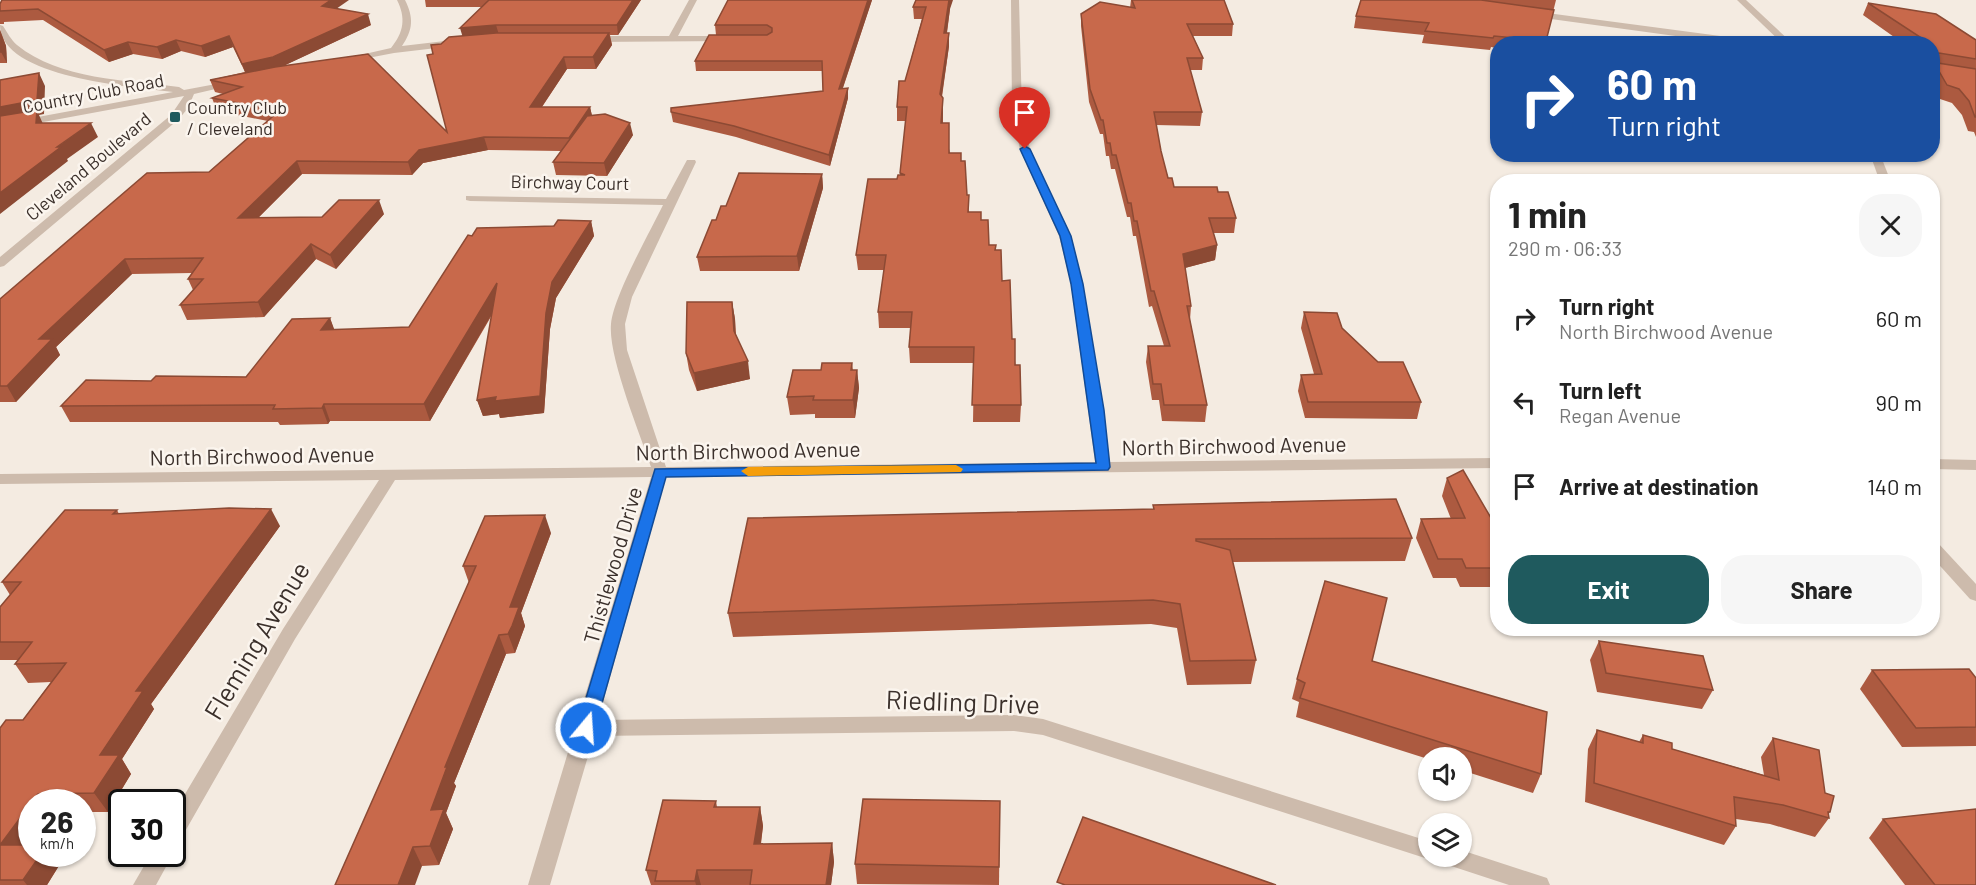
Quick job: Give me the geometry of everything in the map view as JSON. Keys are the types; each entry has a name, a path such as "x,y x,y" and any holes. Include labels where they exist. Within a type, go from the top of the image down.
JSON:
{"street":[{"path":"394,50 408,28 409,18 401,0"},
{"path":"672,39 693,0"},
{"path":"1015,0 1017,112 1025,149 1065,236 1077,284 1097,410 1103,467"},
{"path":"1741,0 1762,33"},
{"path":"1519,12 1702,36"},
{"path":"0,27 12,46 29,58 57,69 191,91"},
{"path":"580,39 736,40"},
{"path":"335,63 394,50 472,41"},
{"name":"Country Club Road","path":"0,127 246,81"},
{"name":"Cleveland Boulevard","path":"0,263 175,117 183,108 191,91"},
{"name":"Thistlewood Drive","path":"539,885 660,472 621,350 618,324 626,297 691,162"},
{"name":"Birchway Court","path":"470,198 670,202"},
{"name":"North Birchwood Avenue","path":"0,479 1490,463"},
{"path":"1940,464 1976,465"},
{"name":"Fleming Avenue","path":"186,812 289,634 390,475"},
{"path":"1940,556 1976,595"},
{"name":"Riedling Drive","path":"586,728 1014,723 1043,727 1418,847"},
{"path":"1472,863 1539,885"},
{"path":"144,885 154,867"}],"building":[{"path":"2,0 331,0 322,6 368,14 273,57 242,64 229,36 201,46 176,40 157,47 128,42 104,50 38,9 0,11"},
{"path":"489,0 633,0 617,25 496,25 460,28"},
{"path":"728,0 868,0 839,89 848,88 829,155 734,126 671,112 671,108 823,91 822,61 695,61 709,35 767,35 772,32 772,28 767,25 715,25"},
{"path":"916,0 949,0 944,33 949,33 940,94 943,98 941,123 949,123 949,153 961,153 961,161 965,161 967,195 969,195 968,212 981,212 981,220 988,220 989,245 996,245 995,250 1001,250 1002,281 1010,280 1012,339 1015,339 1015,365 1020,365 1021,405 972,405 974,347 909,347 912,312 878,312 886,255 856,255 868,179 897,179 898,175 905,175 900,173 907,107 897,107 899,81 905,81 926,7 913,7"},
{"path":"1132,0 1224,0 1233,24 1187,24 1203,58 1187,58 1202,112 1154,112 1168,178 1172,178 1174,187 1217,187 1218,192 1228,192 1236,218 1209,218 1217,245 1183,254 1191,306 1187,306 1207,405 1164,405 1161,384 1153,384 1148,346 1170,346 1154,291 1151,291 1137,221 1134,221 1131,203 1128,203 1116,155 1112,155 1110,143 1107,143 1103,120 1101,120 1090,89 1081,14 1100,2 1135,8"},
{"path":"1361,0 1481,0 1554,10 1547,36 1490,38 1425,31 1429,23 1356,16"},
{"path":"1868,3 1936,14 1976,40 1976,59 1940,53 1940,36 1918,36"},
{"path":"496,33 609,33 593,57 564,57 530,107 590,107 569,138 484,137 419,150 408,162 297,161 238,218 322,217 339,200 379,200 330,255 311,244 258,302 180,305 203,279 188,279 203,258 125,259 39,339 52,339 7,386 0,386 0,299 147,173 209,172 279,111 212,98 242,87 210,80 275,67 368,54 447,132 427,55 433,54 431,45 441,44 449,37"},
{"path":"1940,63 1976,69 1976,117 1969,101 1959,89 1947,85 1940,73"},
{"path":"39,73 37,100 0,107 0,80"},
{"path":"37,110 36,123 91,123 0,193 0,116"},
{"path":"605,114 630,123 604,163 553,162 587,116"},
{"path":"739,173 822,174 797,256 697,257 712,220 716,220 721,206 726,206"},
{"path":"558,220 591,221 552,282 546,313 540,396 495,401 496,397 477,400 497,283 424,404 324,404 322,408 273,409 275,405 61,406 86,380 151,381 156,376 246,377 292,319 330,318 321,330 409,327 468,235 472,236 477,228 554,226"},
{"path":"687,302 732,302 734,331 748,361 694,373 686,353"},
{"path":"1304,312 1337,313 1342,328 1378,362 1403,362 1421,402 1308,402 1301,375 1322,374"},
{"path":"822,363 852,363 851,370 857,370 853,400 813,400 814,396 787,397 793,370 821,370"},
{"path":"1463,470 1490,516 1490,568 1466,568 1462,559 1438,559 1421,519 1465,518 1447,478"},
{"path":"1396,499 1412,538 1196,539 1196,541 1230,550 1256,660 1190,661 1180,604 1153,600 728,613 748,518 1154,509 1153,505"},
{"path":"229,508 271,509 136,691 143,691 100,755 119,755 96,790 18,789 18,821 0,845 0,728 6,720 23,720 66,663 15,664 32,642 0,642 0,607 21,582 2,582 65,510 117,510 113,514"},
{"path":"545,515 510,607 519,607 512,626 508,634 499,635 445,767 447,767 431,810 444,809 430,846 413,847 398,885 335,885 476,566 463,566 485,516"},
{"path":"1325,581 1387,598 1372,661 1547,712 1541,774 1472,752 1472,747 1455,747 1300,698 1305,683 1297,679"},
{"path":"1599,641 1703,656 1713,690 1606,673"},
{"path":"1969,669 1976,678 1976,727 1916,728 1872,670"},
{"path":"1597,730 1643,743 1643,735 1672,743 1672,749 1779,780 1773,738 1819,750 1825,793 1834,796 1830,812 1828,812 1829,818 1783,805 1734,797 1736,826 1594,783"},
{"path":"863,799 1000,801 999,867 855,864"},
{"path":"663,800 716,801 714,807 760,807 754,844 832,843 826,885 750,885 752,870 697,870 695,881 655,881 657,871 646,870"},
{"path":"1976,809 1976,885 1935,885 1883,819"},
{"path":"1083,817 1276,885 1065,885 1057,882"},
{"path":"0,845 18,845 18,867 32,867 23,880 0,880"}],"slow traffic":[{"path":"748,471 956,469"}],"place":[{"name":"Country Club / Cleveland","path":"175,117"}],"route":[{"path":"586,728 606,666 660,472 1103,467 1097,410 1077,284 1065,236 1025,149"}]}
